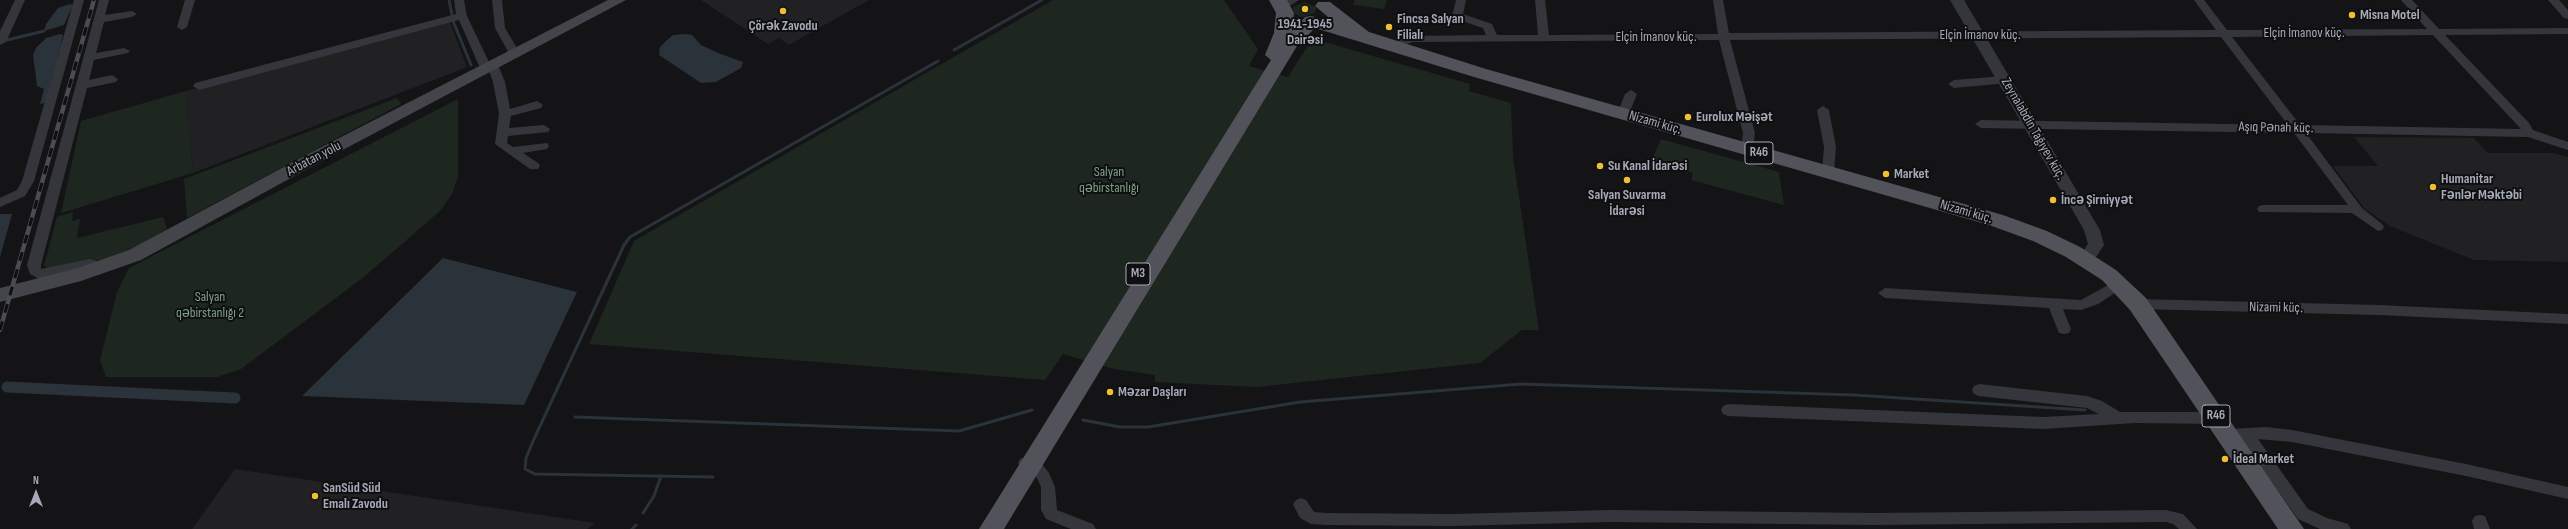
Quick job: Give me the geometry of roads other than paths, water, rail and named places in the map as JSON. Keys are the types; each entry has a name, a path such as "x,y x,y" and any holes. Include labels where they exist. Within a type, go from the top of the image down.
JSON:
{"main road":[{"name":"Arbatan yolu","path":"0,295 102,267 150,248 514,53 619,0"},
{"name":"Nizami küç.","path":"1287,3 1292,20 1317,5 1363,36 1396,47 2019,228 2086,260 2119,284 2138,304"},
{"name":"M3","path":"978,529 1026,464 1275,53 1283,33 1287,3"},
{"path":"991,529 1026,464 1283,54 1317,5"},
{"name":"R46","path":"2138,304 2231,429 2292,529"}],"street":[{"path":"0,42 20,0"},
{"path":"0,202 21,192 28,181 79,0"},
{"path":"102,267 90,264 51,273 39,274 35,271 34,265 104,0"},
{"path":"182,27 190,0"},
{"path":"459,0 462,16 489,67 500,82 505,114 504,132 501,144 534,166"},
{"path":"498,0 500,28 514,53"},
{"path":"1461,0 1457,16 1488,26 1493,39"},
{"path":"1540,0 1544,38"},
{"path":"1718,0 1724,37 1749,133 1747,150"},
{"name":"Zeynalabdin Tağıyev küç.","path":"1957,0 2096,238 2094,250 2086,260"},
{"path":"2199,0 2356,205 2355,208"},
{"path":"2406,0 2525,126 2529,133"},
{"path":"2553,0 2568,16"},
{"path":"98,20 132,14"},
{"path":"199,86 462,16"},
{"name":"Elçin İmanov küç.","path":"1396,47 1407,39 2568,31"},
{"path":"88,58 124,51"},
{"path":"81,85 112,79"},
{"path":"1954,84 2004,80"},
{"path":"1623,114 1631,94"},
{"path":"505,114 537,106"},
{"path":"1823,110 1830,147 1828,172"},
{"name":"Aşıq Pənah küç.","path":"1981,124 2529,133 2568,146"},
{"path":"504,132 544,129"},
{"path":"511,151 543,146"},
{"path":"2263,209 2355,208 2378,227"},
{"path":"1885,294 2081,305 2093,301 2119,284"},
{"path":"2054,304 2064,329"},
{"name":"Nizami küç.","path":"2138,304 2379,310 2568,319"},
{"path":"1979,390 2087,402 2097,405 2117,418"},
{"path":"1728,410 2006,422 2117,418 2231,429 2292,436 2466,470 2568,494"},
{"path":"2231,429 2303,514 2324,524 2344,529"},
{"path":"1026,464 1040,470 1047,484 1048,510 1051,514 1088,529"},
{"path":"1302,504 1304,512 1311,518 1453,525 1610,516 1843,519 2166,516 2178,519 2189,529"}],"waterway":[{"path":"449,0 452,15"},
{"path":"954,50 1042,0"},
{"path":"453,21 471,65"},
{"path":"7,40 44,31"},
{"path":"661,476 535,474 525,469 526,458 534,439 624,245 630,237 938,61"},
{"path":"1083,420 1120,427 1148,427 1300,402 1521,384 1854,395 2085,410"},
{"path":"7,387 235,398"},
{"path":"575,417 959,431 1032,410"},
{"path":"643,513 654,496 661,476"},
{"path":"661,476 713,477"},
{"path":"632,529 636,525"}],"railway":[{"path":"0,330 94,0"}],"place":[{"name":"1941-1945 Dairəsi","path":"1305,9"},
{"name":"Çörək Zavodu","path":"783,11"},
{"name":"Misna Motel","path":"2352,15"},
{"name":"Fincsa Salyan Filialı","path":"1389,27"},
{"name":"Eurolux Məişət","path":"1688,117"},
{"name":"Su Kanal İdarəsi","path":"1600,166"},
{"name":"Market","path":"1886,174"},
{"name":"Salyan Suvarma İdarəsi","path":"1627,180"},
{"name":"Humanitar Fənlər Məktəbi","path":"2433,187"},
{"name":"İncə Şirniyyət","path":"2053,200"},
{"name":"Məzar Daşları","path":"1110,392"},
{"name":"İdeal Market","path":"2225,459"},
{"name":"SanSüd Süd Emalı Zavodu","path":"315,496"}],"park label":[{"name":"Salyan qəbirstanlığı","path":"1109,180"},
{"name":"Salyan qəbirstanlığı 2","path":"210,306"}]}
